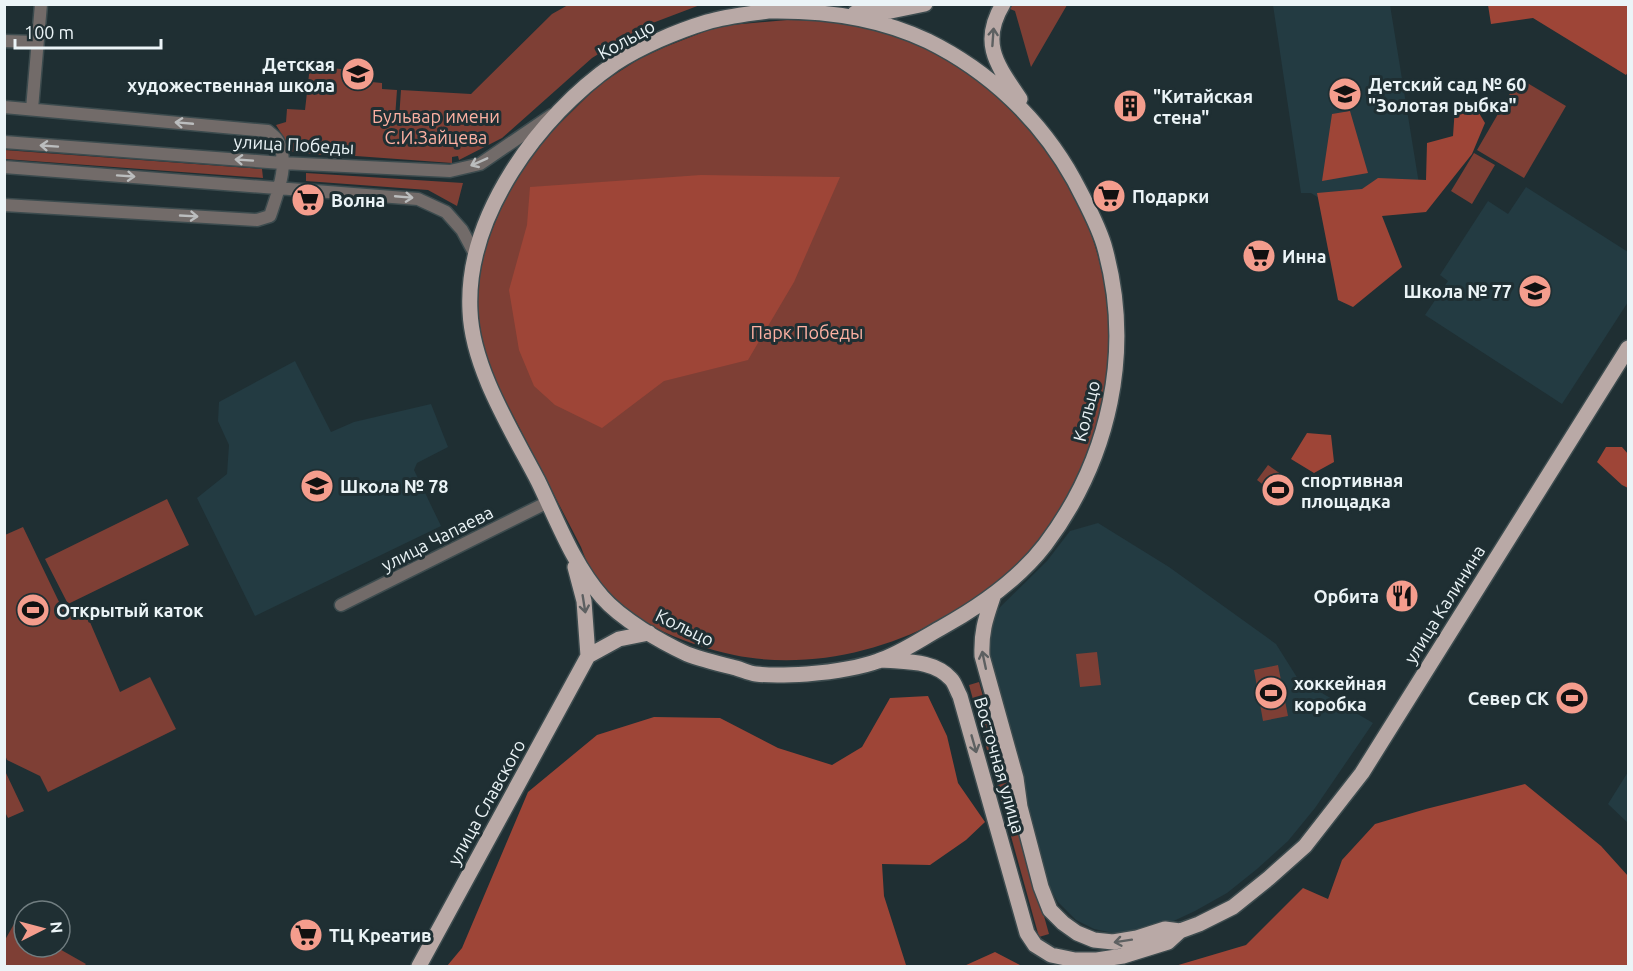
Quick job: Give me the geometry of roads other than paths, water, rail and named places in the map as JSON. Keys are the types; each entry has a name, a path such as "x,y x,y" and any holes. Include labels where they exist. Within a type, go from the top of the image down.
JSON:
{"main road":[{"path":"828,13 891,11 925,4"},
{"path":"1003,4 996,19 992,37 993,54 1000,70 1032,120"},
{"name":"Кольцо","path":"768,11 828,13 887,26 924,39 976,69 1032,120 1064,162 1093,217 1102,241 1111,273 1117,320 1116,369 1110,408 1102,437 1076,500 1043,548 994,594 883,660 861,666 804,674 757,674 689,654 649,633 603,599 572,554 495,398 474,343 470,313 471,280 487,221 507,178 530,145 562,107 615,64 660,40 705,22 768,11"},
{"name":"улица Калинина","path":"1027,933 1035,945 1051,955 1075,960 1097,960 1123,956 1168,942 1180,931 1233,907 1305,846 1362,773 1629,348"},
{"path":"572,554 584,601 588,656 619,639 649,633"},
{"path":"994,594 981,637 982,656 1016,778 1020,807 1041,887 1050,910 1077,933 1095,940 1113,942 1137,938 1166,929 1180,931"},
{"name":"улица Славского","path":"419,966 588,656"},
{"name":"Восточная улица","path":"883,660 921,663 938,669 952,680 960,696 1027,933"}],"street":[{"path":"32,109 41,4"},
{"path":"4,41 37,42"},
{"path":"4,107 268,131 277,139 282,153 279,187 264,218 4,205"},
{"name":"улица Победы","path":"4,142 282,163 450,171 480,164 562,107"},
{"path":"4,167 418,199 446,212 462,230 476,256"},
{"name":"улица Чапаева","path":"341,605 548,502"}],"place":[{"name":"Детская художественная школа","path":"358,74"},
{"name":"Детский сад № 60 \"Золотая рыбка\"","path":"1345,94"},
{"name":"\"Китайская стена\"","path":"1130,106"},
{"name":"Подарки","path":"1109,196"},
{"name":"Волна","path":"308,200"},
{"name":"Инна","path":"1259,256"},
{"name":"Школа № 77","path":"1535,291"},
{"name":"Школа № 78","path":"317,486"},
{"name":"спортивная площадка","path":"1278,490"},
{"name":"Орбита","path":"1402,596"},
{"name":"Открытый каток","path":"33,610"},
{"name":"хоккейная коробка","path":"1271,693"},
{"name":"Север СК","path":"1572,698"},
{"name":"ТЦ Креатив","path":"306,935"}],"park label":[{"name":"Бульвар имени С.И.Зайцева","path":"436,126"},
{"name":"Парк Победы","path":"807,332"}]}
